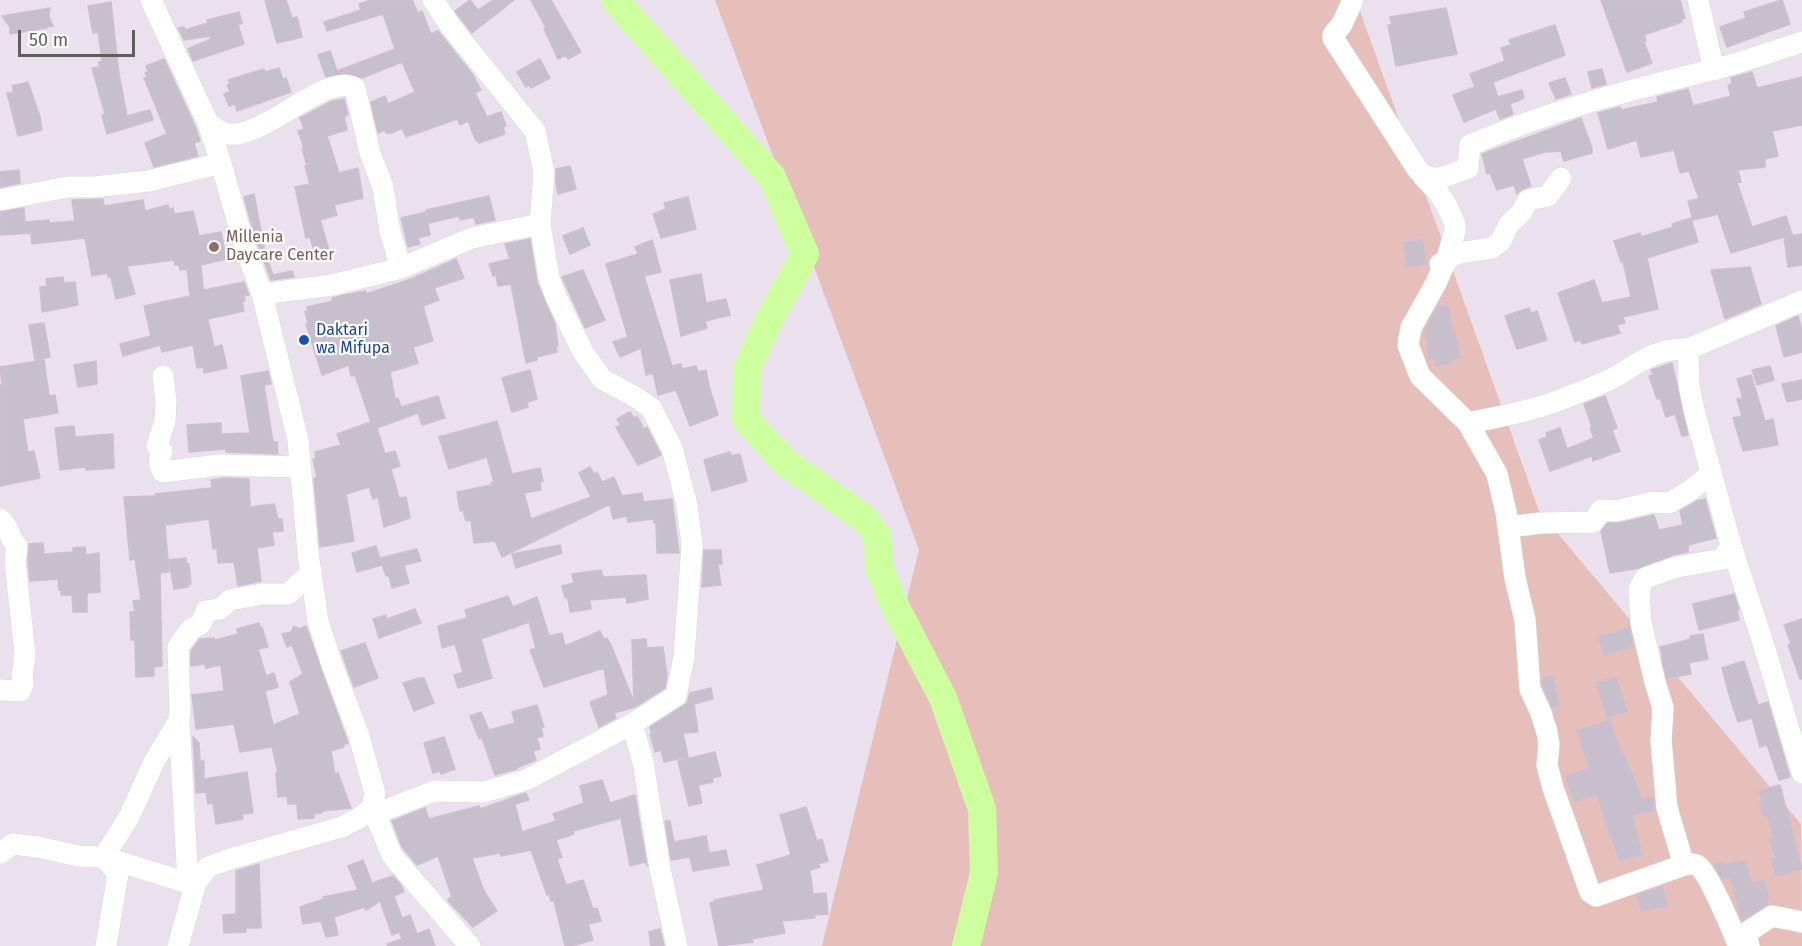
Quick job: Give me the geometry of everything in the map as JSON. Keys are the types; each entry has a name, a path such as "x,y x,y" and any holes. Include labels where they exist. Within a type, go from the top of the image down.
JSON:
{"street":[{"path":"151,0 208,123 243,241 262,294 298,440 308,553 318,621 358,733 375,793 372,812 388,850 470,946"},
{"path":"188,883 208,867 342,827 372,812 435,791 484,792 526,780 632,724 676,696 684,657 692,545 687,506 672,448 651,408 602,379 583,352 549,278 540,224 544,172 535,131 451,27 433,0"},
{"path":"1353,0 1342,24 1333,36 1384,120 1423,176 1438,192 1455,224 1455,231 1445,261 1410,331 1408,345 1420,376 1468,423 1497,474 1508,527 1515,578 1526,626 1530,689 1541,713 1548,739 1548,769 1590,894 1599,895 1684,865 1695,865 1701,870 1739,946"},
{"path":"1698,0 1714,70"},
{"path":"1423,176 1437,178 1468,168 1470,144 1538,117 1598,98 1714,70 1802,42"},
{"path":"208,123 226,134 244,134 287,112 296,104 328,90 341,86 355,88 370,153 383,187 390,232 401,268"},
{"path":"0,200 68,187 94,188 149,181 221,163"},
{"path":"1445,261 1458,253 1492,248 1501,242 1509,224 1521,213 1528,201 1548,196 1561,178"},
{"path":"262,294 332,285 401,268 472,238 540,224"},
{"path":"1468,423 1514,415 1568,397 1615,377 1638,361 1671,348 1688,348 1802,301"},
{"path":"1688,348 1689,385 1711,474 1802,773"},
{"path":"163,376 166,402 165,421 157,446 162,451 159,459 163,472 218,465 300,467"},
{"path":"1508,527 1541,523 1593,522 1601,510 1616,511 1653,502 1669,503 1711,474"},
{"path":"0,519 9,527 11,540 17,546 15,561 25,655 23,684 20,692 0,690"},
{"path":"1684,865 1667,808 1661,740 1663,708 1641,623 1640,589 1645,578 1677,567 1723,559 1731,545"},
{"path":"188,883 178,720 180,708 178,647 191,629 201,624 206,611 220,609 230,600 262,594 288,594 312,572"},
{"path":"104,857 129,817 153,762 178,720"},
{"path":"632,724 643,762 660,869 677,946"},
{"path":"0,853 13,844 78,856 104,857 188,883"},
{"path":"104,857 118,874 106,946"},
{"path":"180,944 196,883 208,867"},
{"path":"1749,946 1746,933 1772,916 1802,922"}],"shaded area":[{"path":"715,0 1356,0 1539,511 1801,824 1802,946 822,946 919,550"}],"building":[{"path":"265,0 286,0 292,18 297,17 302,37 277,43"},
{"path":"371,0 412,0 418,13 422,11 431,34 438,31 473,75 481,90 475,93 487,117 501,112 506,126 503,127 505,134 479,143 468,121 460,125 457,119 406,137 402,128 392,133 386,133 385,130 378,133 371,102 385,96 388,104 415,92 402,62 362,78 345,73 326,77 318,55 330,51 337,71 395,49 383,14 327,31 324,22 361,10 359,4"},
{"path":"470,0 478,10 493,0 514,0 472,33 455,11"},
{"path":"531,0 551,0 581,52 568,59 566,55 558,59 544,29 546,28"},
{"path":"1601,0 1680,0 1685,18 1681,20 1682,22 1644,35 1646,41 1644,42 1652,63 1627,72"},
{"path":"1782,0 1790,24 1727,47 1720,27 1746,18 1744,12"},
{"path":"111,2 119,74 127,116 150,110 153,120 107,134 102,115 105,114 92,68 99,67 99,62 102,61 98,32 93,33 88,6"},
{"path":"50,8 49,17 53,26 47,28 10,34 10,27 2,16"},
{"path":"1446,8 1457,54 1396,66 1388,25 1392,25 1390,17"},
{"path":"239,12 242,23 238,25 244,44 193,61 188,49 211,39 210,36 184,40 178,28 184,27 185,30 208,23 207,20"},
{"path":"1555,25 1565,55 1493,82 1498,97 1522,90 1524,98 1510,104 1513,114 1500,119 1496,109 1464,122 1453,95 1475,87 1470,74 1505,61 1501,48 1511,45 1509,40"},
{"path":"164,59 200,141 194,143 198,156 154,167 145,143 167,134 144,78 147,77 145,73 148,72 146,66"},
{"path":"540,59 550,78 531,88 529,85 526,87 517,72"},
{"path":"279,68 291,92 237,111 235,104 229,106 224,94 230,92 227,85 230,84 228,80 264,69 265,72"},
{"path":"1602,69 1606,84 1592,88 1588,72"},
{"path":"1752,72 1757,88 1802,77 1802,125 1772,131 1778,156 1765,159 1765,167 1738,170 1741,182 1737,183 1752,227 1786,216 1792,234 1731,253 1718,214 1693,220 1688,201 1699,199 1689,171 1680,173 1674,150 1641,157 1637,140 1608,149 1598,113 1620,107 1621,110 1658,102 1657,97 1688,89 1693,106 1731,96 1728,85 1732,84 1731,78"},
{"path":"1565,78 1571,94 1556,99 1549,83"},
{"path":"28,82 42,130 18,136 7,93 14,93 12,86"},
{"path":"344,99 348,115 344,116 347,130 327,136 339,173 358,168 363,198 334,205 337,215 320,220 329,250 315,254 310,237 306,238 295,187 310,184 302,149 304,148 298,131 304,129 300,118 332,101"},
{"path":"1581,118 1592,153 1564,161 1561,151 1545,152 1522,159 1531,186 1517,194 1514,185 1497,190 1490,173 1487,174 1482,154"},
{"path":"570,166 576,189 558,194 556,169"},
{"path":"19,170 20,183 1,187 0,172"},
{"path":"254,194 265,252 273,275 292,271 294,277 271,280 255,237 244,197"},
{"path":"489,196 495,220 476,224 474,217 460,220 459,216 429,223 426,210"},
{"path":"688,197 696,229 661,238 653,214 666,209 664,203"},
{"path":"103,199 104,206 143,200 145,211 168,205 169,209 173,208 174,214 193,211 199,236 221,232 226,259 201,265 203,288 205,290 244,282 249,295 244,296 245,301 242,302 244,311 208,319 214,347 222,345 227,368 204,373 203,367 197,368 193,345 162,352 160,345 123,356 120,344 151,336 144,306 190,296 187,269 180,270 174,260 127,266 135,294 116,299 108,273 92,276 85,238 32,244 31,233 0,235 0,212 24,208 25,222 75,221 72,200"},
{"path":"426,212 430,235 418,238 420,244 408,247 401,218"},
{"path":"1691,218 1698,242 1647,258 1658,309 1623,317 1625,323 1617,325 1620,333 1582,344 1581,340 1575,342 1558,293 1594,280 1602,303 1631,297 1623,261 1621,262 1614,241 1640,233 1641,237 1673,227 1672,224"},
{"path":"583,228 590,245 570,254 563,236"},
{"path":"1802,234 1802,265 1788,267 1784,237"},
{"path":"530,239 537,282 555,324 558,346 556,346 557,352 537,357 537,360 526,363 511,284 498,286 496,275 493,276 489,264 510,259 505,244"},
{"path":"1422,239 1427,264 1407,267 1403,243"},
{"path":"652,240 661,272 644,276 672,366 681,364 682,369 696,366 698,372 706,370 718,415 690,426 676,390 658,395 653,373 646,375 641,348 620,357 613,342 628,337 606,264 638,254 635,247"},
{"path":"456,259 464,278 434,288 439,300 423,306 433,341 413,347 418,363 390,372 395,399 398,398 401,407 438,396 445,418 422,425 418,413 377,428 385,454 395,451 400,466 391,469 399,498 406,497 410,518 384,527 378,497 373,499 369,487 346,494 354,541 320,547 314,478 317,477 313,459 316,459 315,452 341,445 337,434 371,422 355,375 351,376 349,365 322,375 306,324 308,323 305,312 308,311 307,307 333,301 332,298 344,295 366,291 366,294 411,279"},
{"path":"1750,267 1761,304 1725,319 1711,270"},
{"path":"583,270 605,320 585,328 562,277"},
{"path":"701,274 706,303 726,299 730,315 705,321 707,328 681,336 670,280"},
{"path":"63,277 64,283 75,282 78,305 42,312 40,287 47,286 46,279"},
{"path":"1449,306 1452,332 1455,332 1460,358 1451,360 1451,363 1436,366 1435,359 1429,360 1425,330 1437,307"},
{"path":"1529,308 1531,313 1537,311 1547,340 1517,349 1505,316"},
{"path":"1798,316 1802,331 1802,352 1784,357 1776,326"},
{"path":"44,323 50,357 35,360 29,325"},
{"path":"44,360 49,396 55,395 58,413 23,419 28,452 34,451 40,478 0,486 0,385 2,385 0,367"},
{"path":"96,361 97,384 78,387 74,365"},
{"path":"1672,363 1688,435 1682,436 1675,414 1666,417 1649,376 1653,375 1651,370"},
{"path":"1770,366 1774,380 1757,385 1752,370"},
{"path":"530,370 537,399 527,402 528,407 512,412 502,378"},
{"path":"268,371 271,384 264,385 273,442 277,442 278,454 226,452 226,449 189,452 187,425 221,423 221,434 250,433 241,376"},
{"path":"1751,375 1765,421 1773,419 1778,445 1743,451 1733,418 1742,416 1737,399 1743,398 1737,379"},
{"path":"1802,380 1802,399 1787,402 1782,384"},
{"path":"1605,396 1617,428 1612,430 1620,451 1593,461 1592,456 1550,471 1539,440 1547,437 1546,433 1560,428 1567,449 1594,438 1584,404"},
{"path":"630,412 634,418 637,416 644,429 647,427 661,455 638,465 616,427 621,425 617,419"},
{"path":"497,421 512,474 540,468 543,481 540,482 541,490 524,493 531,519 591,497 579,473 590,467 594,474 597,472 602,482 614,477 622,496 642,493 643,502 672,499 679,553 657,553 654,519 628,522 627,516 613,519 610,504 502,557 495,541 474,543 471,520 466,521 463,510 460,511 457,492 492,485 491,483 494,482 487,457 449,469 439,437"},
{"path":"74,426 75,437 113,434 114,468 86,470 85,467 60,470 55,428"},
{"path":"730,452 731,456 740,454 747,481 712,491 704,460"},
{"path":"249,479 250,507 274,504 278,519 282,519 283,531 272,532 274,545 257,548 261,581 238,586 234,562 218,563 217,548 213,549 209,519 165,525 169,572 160,573 162,666 154,667 154,676 136,677 135,640 131,640 130,612 135,612 133,601 141,600 135,559 130,560 124,497 156,496 155,494 212,488 211,480"},
{"path":"1705,499 1716,538 1688,545 1688,552 1673,555 1639,568 1610,573 1601,531 1608,523 1619,523 1654,515 1659,530 1683,525 1680,511"},
{"path":"43,543 44,554 73,552 73,548 85,547 86,555 99,553 100,592 87,593 87,612 73,612 72,595 61,595 58,579 30,581 29,544"},
{"path":"560,545 562,553 516,568 512,554"},
{"path":"376,546 382,565 357,572 352,553"},
{"path":"417,549 421,561 404,565 409,583 392,588 389,575 386,576 380,558"},
{"path":"704,550 721,550 722,564 718,564 721,585 702,587"},
{"path":"186,558 189,564 191,584 188,584 188,587 174,589 169,560"},
{"path":"601,570 603,577 646,575 648,599 627,603 626,597 590,600 591,609 570,612 568,598 565,598 562,586 574,583 572,574"},
{"path":"1734,594 1739,609 1737,610 1739,620 1699,630 1693,604"},
{"path":"508,596 513,607 537,597 549,636 562,633 565,646 600,631 611,645 634,702 632,640 646,639 647,648 663,647 667,675 665,688 635,707 614,713 616,718 599,727 590,702 608,695 604,668 544,687 530,650 536,648 529,622 481,639 492,678 458,688 454,675 463,672 455,644 442,648 438,626 467,618 465,610"},
{"path":"415,609 421,623 379,638 373,619 386,615 387,619"},
{"path":"1802,619 1802,679 1800,679 1788,645 1791,644 1784,625"},
{"path":"259,623 268,647 258,649 266,676 274,673 278,687 265,691 273,725 300,714 290,682 303,674 292,645 287,647 282,634 291,632 294,626 299,629 306,626 348,743 343,745 344,747 331,751 335,774 338,773 351,808 322,811 322,813 314,814 314,818 298,819 297,804 288,804 287,796 278,797 276,773 278,773 272,747 240,752 234,724 196,729 192,695 224,691 221,665 206,668 205,664 191,666 191,651 200,639 214,638 215,640 238,634 237,629"},
{"path":"1629,628 1633,646 1604,655 1598,637"},
{"path":"1703,634 1708,659 1689,663 1691,674 1667,678 1660,647 1691,639 1690,636"},
{"path":"365,643 378,678 354,687 341,651"},
{"path":"1744,661 1758,705 1768,702 1790,777 1779,780 1767,745 1760,747 1752,718 1738,722 1722,668"},
{"path":"1553,676 1559,706 1552,707 1542,678"},
{"path":"1616,677 1627,711 1607,718 1596,683"},
{"path":"424,678 434,703 414,711 403,683"},
{"path":"711,688 713,699 694,704 698,732 683,733 688,757 664,762 661,750 655,752 650,727 687,703 690,693"},
{"path":"537,705 544,727 541,727 543,736 537,738 540,749 533,751 536,760 517,769 495,775 482,738 479,739 470,716 481,712 489,730 515,723 512,712"},
{"path":"1610,720 1621,755 1624,754 1642,799 1653,797 1654,810 1632,815 1642,855 1619,861 1597,794 1575,802 1565,777 1589,768 1577,731"},
{"path":"193,737 199,743 200,761 204,761 204,779 247,772 253,813 242,814 243,819 216,824 213,803 208,804 206,792 196,793"},
{"path":"444,737 455,769 441,774 440,771 433,773 424,743"},
{"path":"715,752 721,776 712,778 713,782 698,785 702,803 689,806 678,761"},
{"path":"602,780 610,803 635,795 647,866 645,862 630,866 621,818 573,831 574,834 556,840 562,857 557,859 566,885 583,880 593,909 597,908 601,921 588,924 593,940 572,946 565,946 554,901 551,901 549,894 547,895 531,850 501,856 500,853 472,858 484,891 497,911 473,927 449,902 448,899 452,897 438,856 417,865 402,847 392,821 425,808 429,819 479,806 480,809 526,793 529,800 515,804 522,832 556,821 553,814 584,803 580,786"},
{"path":"1780,785 1802,869 1776,877 1771,858 1775,857 1770,839 1773,838 1767,815 1763,816 1759,791"},
{"path":"806,807 817,841 822,839 828,861 810,870 813,894 826,893 828,914 814,915 815,918 782,921 785,933 752,939 753,942 719,946 710,903 714,900 764,890 757,865 791,855 780,815"},
{"path":"665,821 670,821 674,842 706,836 709,853 726,850 729,865 693,871 690,857 671,860"},
{"path":"363,860 372,883 393,876 401,885 404,892 394,896 402,918 410,915 417,934 429,929 435,946 388,946 387,944 402,939 399,932 392,935 380,901 366,910 364,907 334,917 338,935 326,937 321,921 303,924 300,907 324,899 323,897 358,890 348,866"},
{"path":"1745,860 1752,884 1764,880 1769,899 1767,899 1768,905 1742,920 1730,877 1722,879 1714,865 1725,862 1726,865"},
{"path":"259,864 261,928 246,928 246,932 224,933 223,915 236,914 236,871"},
{"path":"1663,887 1667,906 1641,911 1637,895"},
{"path":"660,929 664,946 651,946 649,932"}],"waterway":[{"path":"615,0 772,177 805,254 768,322 747,368 746,419 785,462 865,519 878,537 879,567 894,604 943,698 982,809 984,873 966,946"}],"place":[{"name":"Millenia Daycare Center","path":"214,247"},
{"name":"Daktari wa Mifupa","path":"304,340"}]}
